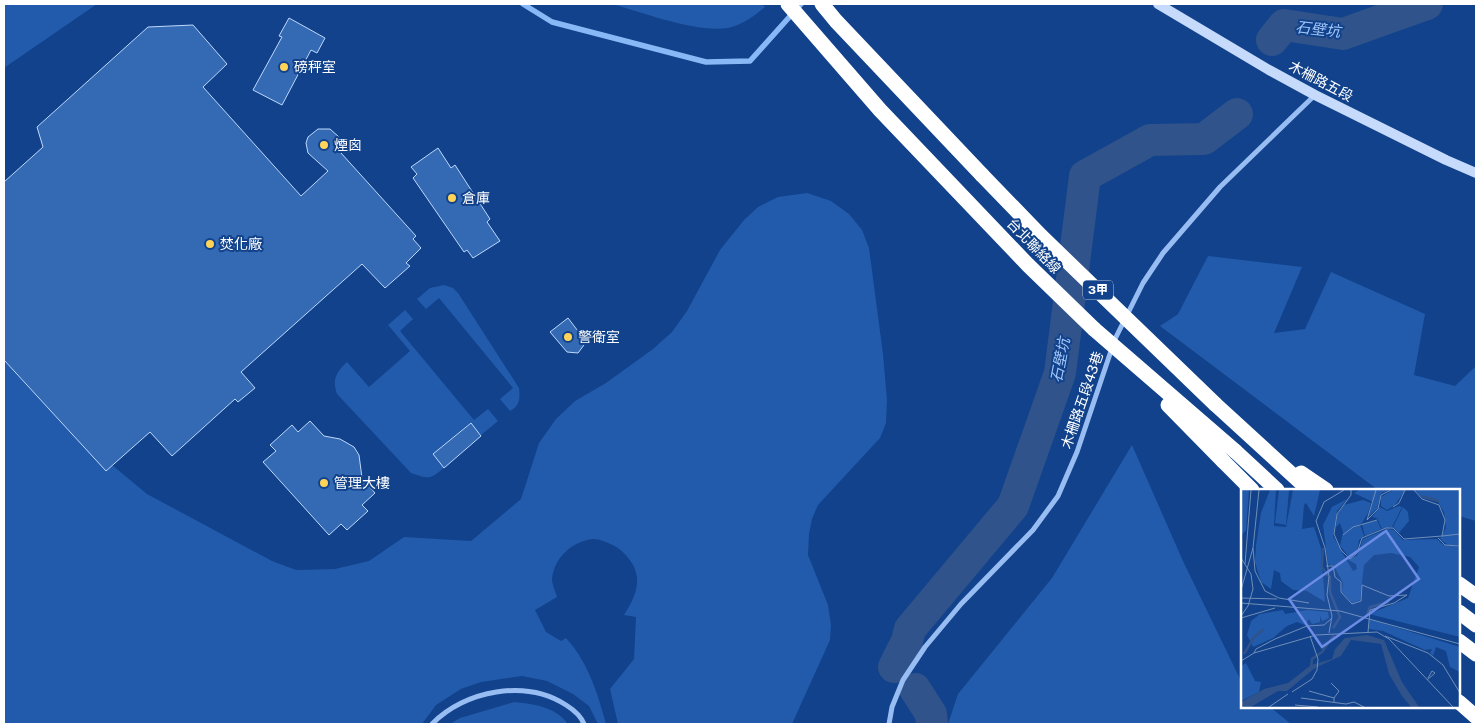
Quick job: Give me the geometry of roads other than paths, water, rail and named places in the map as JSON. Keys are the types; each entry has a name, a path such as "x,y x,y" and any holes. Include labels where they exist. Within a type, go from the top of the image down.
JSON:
{"highway":[{"name":"台北聯絡線","path":"788,4 880,110 1028,265 1094,329 1235,451 1276,489"},
{"name":"台北聯絡線","path":"822,4 1041,236 1215,404 1308,489"},
{"path":"1094,329 1251,489"},
{"path":"1249,436 1325,489"},
{"path":"1460,585 1476,596"},
{"path":"1460,613 1476,625"},
{"path":"1460,641 1476,654"},
{"path":"1460,703 1476,717"}],"main road":[{"name":"木柵路五段","path":"1158,4 1269,70 1316,95 1452,163 1476,173"}],"street":[{"name":"木柵路五段43巷","path":"889,724 897,693 920,653 967,598 1033,530 1058,496 1077,452 1115,339 1143,283 1163,253 1220,187 1316,95"},
{"path":"432,724 453,708 475,698 518,690 534,691 548,695 578,714 584,724"}],"waterway":[{"path":"523,4 552,22 706,62 750,61 801,4"},
{"name":"石壁坑","path":"1272,40 1284,25 1343,34 1427,4"},
{"name":"石壁坑","path":"894,667 907,641 910,629 1013,506 1060,373 1085,176 1150,140 1204,139 1237,114"},
{"name":"石壁坑","path":"915,689 931,714 932,724"}],"place":[{"name":"磅秤室","path":"284,67"},
{"name":"煙囪","path":"324,145"},
{"name":"倉庫","path":"452,198"},
{"name":"焚化廠","path":"210,244"},
{"name":"警衛室","path":"568,337"},
{"name":"管理大樓","path":"324,483"}]}
